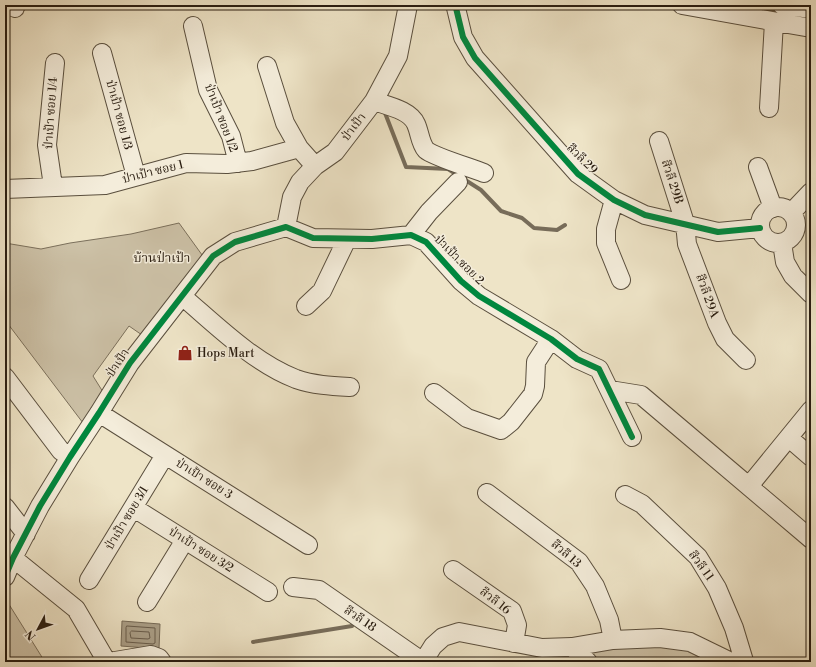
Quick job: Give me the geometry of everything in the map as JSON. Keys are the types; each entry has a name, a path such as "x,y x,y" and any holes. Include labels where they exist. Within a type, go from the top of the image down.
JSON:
{"street":[{"name":"ป่าเป้า","path":"5,577 13,558 40,506 130,363 213,256 235,242 286,227 292,197 300,182 315,166 335,152 374,101 398,56 408,5"},
{"name":"สีวลี 29","path":"456,5 463,37 475,58 578,174 614,200 645,215 685,223 718,232 760,228"},
{"path":"682,5 811,28"},
{"path":"782,5 811,10"},
{"path":"769,108 774,22"},
{"name":"ป่าเป้า ซอย 1/2","path":"192,26 208,90 231,136 238,163"},
{"name":"ป่าเป้า ซอย 1/3","path":"102,53 136,176"},
{"name":"ป่าเป้า ซอย 1/4","path":"53,186 47,146 55,63"},
{"path":"267,66 285,123 299,148 315,166"},
{"path":"374,101 406,113 411,117 416,124 422,145 431,154 484,173"},
{"name":"สีวลี 29B","path":"659,141 685,223"},
{"name":"ป่าเป้า ซอย 1","path":"5,189 105,185 186,163 252,162 299,148"},
{"path":"758,167 773,208"},
{"path":"286,227 313,238 372,239 411,236 429,212 458,182"},
{"path":"791,213 811,192"},
{"path":"614,200 606,229 606,243 621,280"},
{"path":"773,208 779,208 791,213 796,224 795,231 792,236 782,243 770,241 765,237 760,228 760,222 763,216 773,208"},
{"name":"สีวลี 29A","path":"685,223 687,244 717,323 725,339 746,360"},
{"name":"ป่าเป้า ซอย 2","path":"411,236 426,242 461,281 479,296 551,339 577,359 598,369 610,390 632,437"},
{"path":"306,306 322,291 347,239"},
{"path":"782,243 784,262 793,276 811,294"},
{"path":"182,296 220,329 269,366 304,381 317,384 350,387"},
{"path":"434,393 467,418 501,430 511,422 533,394 535,386 536,362 551,339"},
{"path":"5,377 61,450 70,457"},
{"path":"610,390 641,394 811,539"},
{"path":"749,486 811,410"},
{"name":"ป่าเป้า ซอย 3","path":"99,413 308,546"},
{"path":"789,438 811,457"},
{"name":"ป่าเป้า ซอย 3/1","path":"89,580 165,455"},
{"name":"สีวลี 13","path":"487,493 579,562 595,586 609,620 613,640"},
{"name":"สีวลี 11","path":"625,496 642,504 698,557 717,588 734,628 743,662"},
{"path":"5,507 26,534"},
{"name":"ป่าเป้า ซอย 3/2","path":"134,508 268,592"},
{"path":"147,602 185,540"},
{"path":"13,558 76,609 108,662 152,654 159,658 162,662"},
{"name":"สีวลี 16","path":"453,570 512,612 517,625 514,643"},
{"name":"สีวลี 18","path":"293,587 319,590 423,662"},
{"path":"423,662 432,646 443,637 460,632 542,648 572,647 613,640 660,638 690,642 731,662"},
{"path":"572,647 588,662"},
{"path":"743,662 754,662"}],"shaded area":[{"path":"179,223 205,259 142,335 129,326 93,376 103,392 83,423 5,320 5,243 41,249 131,234"},
{"path":"5,598 45,662 5,662"},
{"path":"660,646 688,649 716,662 599,662 588,652 614,648"}],"water":[{"path":"122,621 160,624 159,649 121,646"}],"waterway":[{"path":"744,5 779,11"},
{"path":"385,113 406,167 448,169 481,190 501,211 522,218 534,228 557,230 565,225"},
{"path":"253,642 352,626"}],"cycle path":[{"path":"456,5 463,37 475,58 578,174 614,200 645,215 718,232 760,228"},
{"path":"5,577 13,558 40,506 130,363 213,256 235,242 286,227 313,238 372,239 411,235 426,242 461,281 479,296 551,339 577,359 599,369 632,437"}],"place":[{"name":"Hops Mart","path":"185,353"}],"district":[{"name":"บ้านป่าเป้า","path":"162,258"}]}
